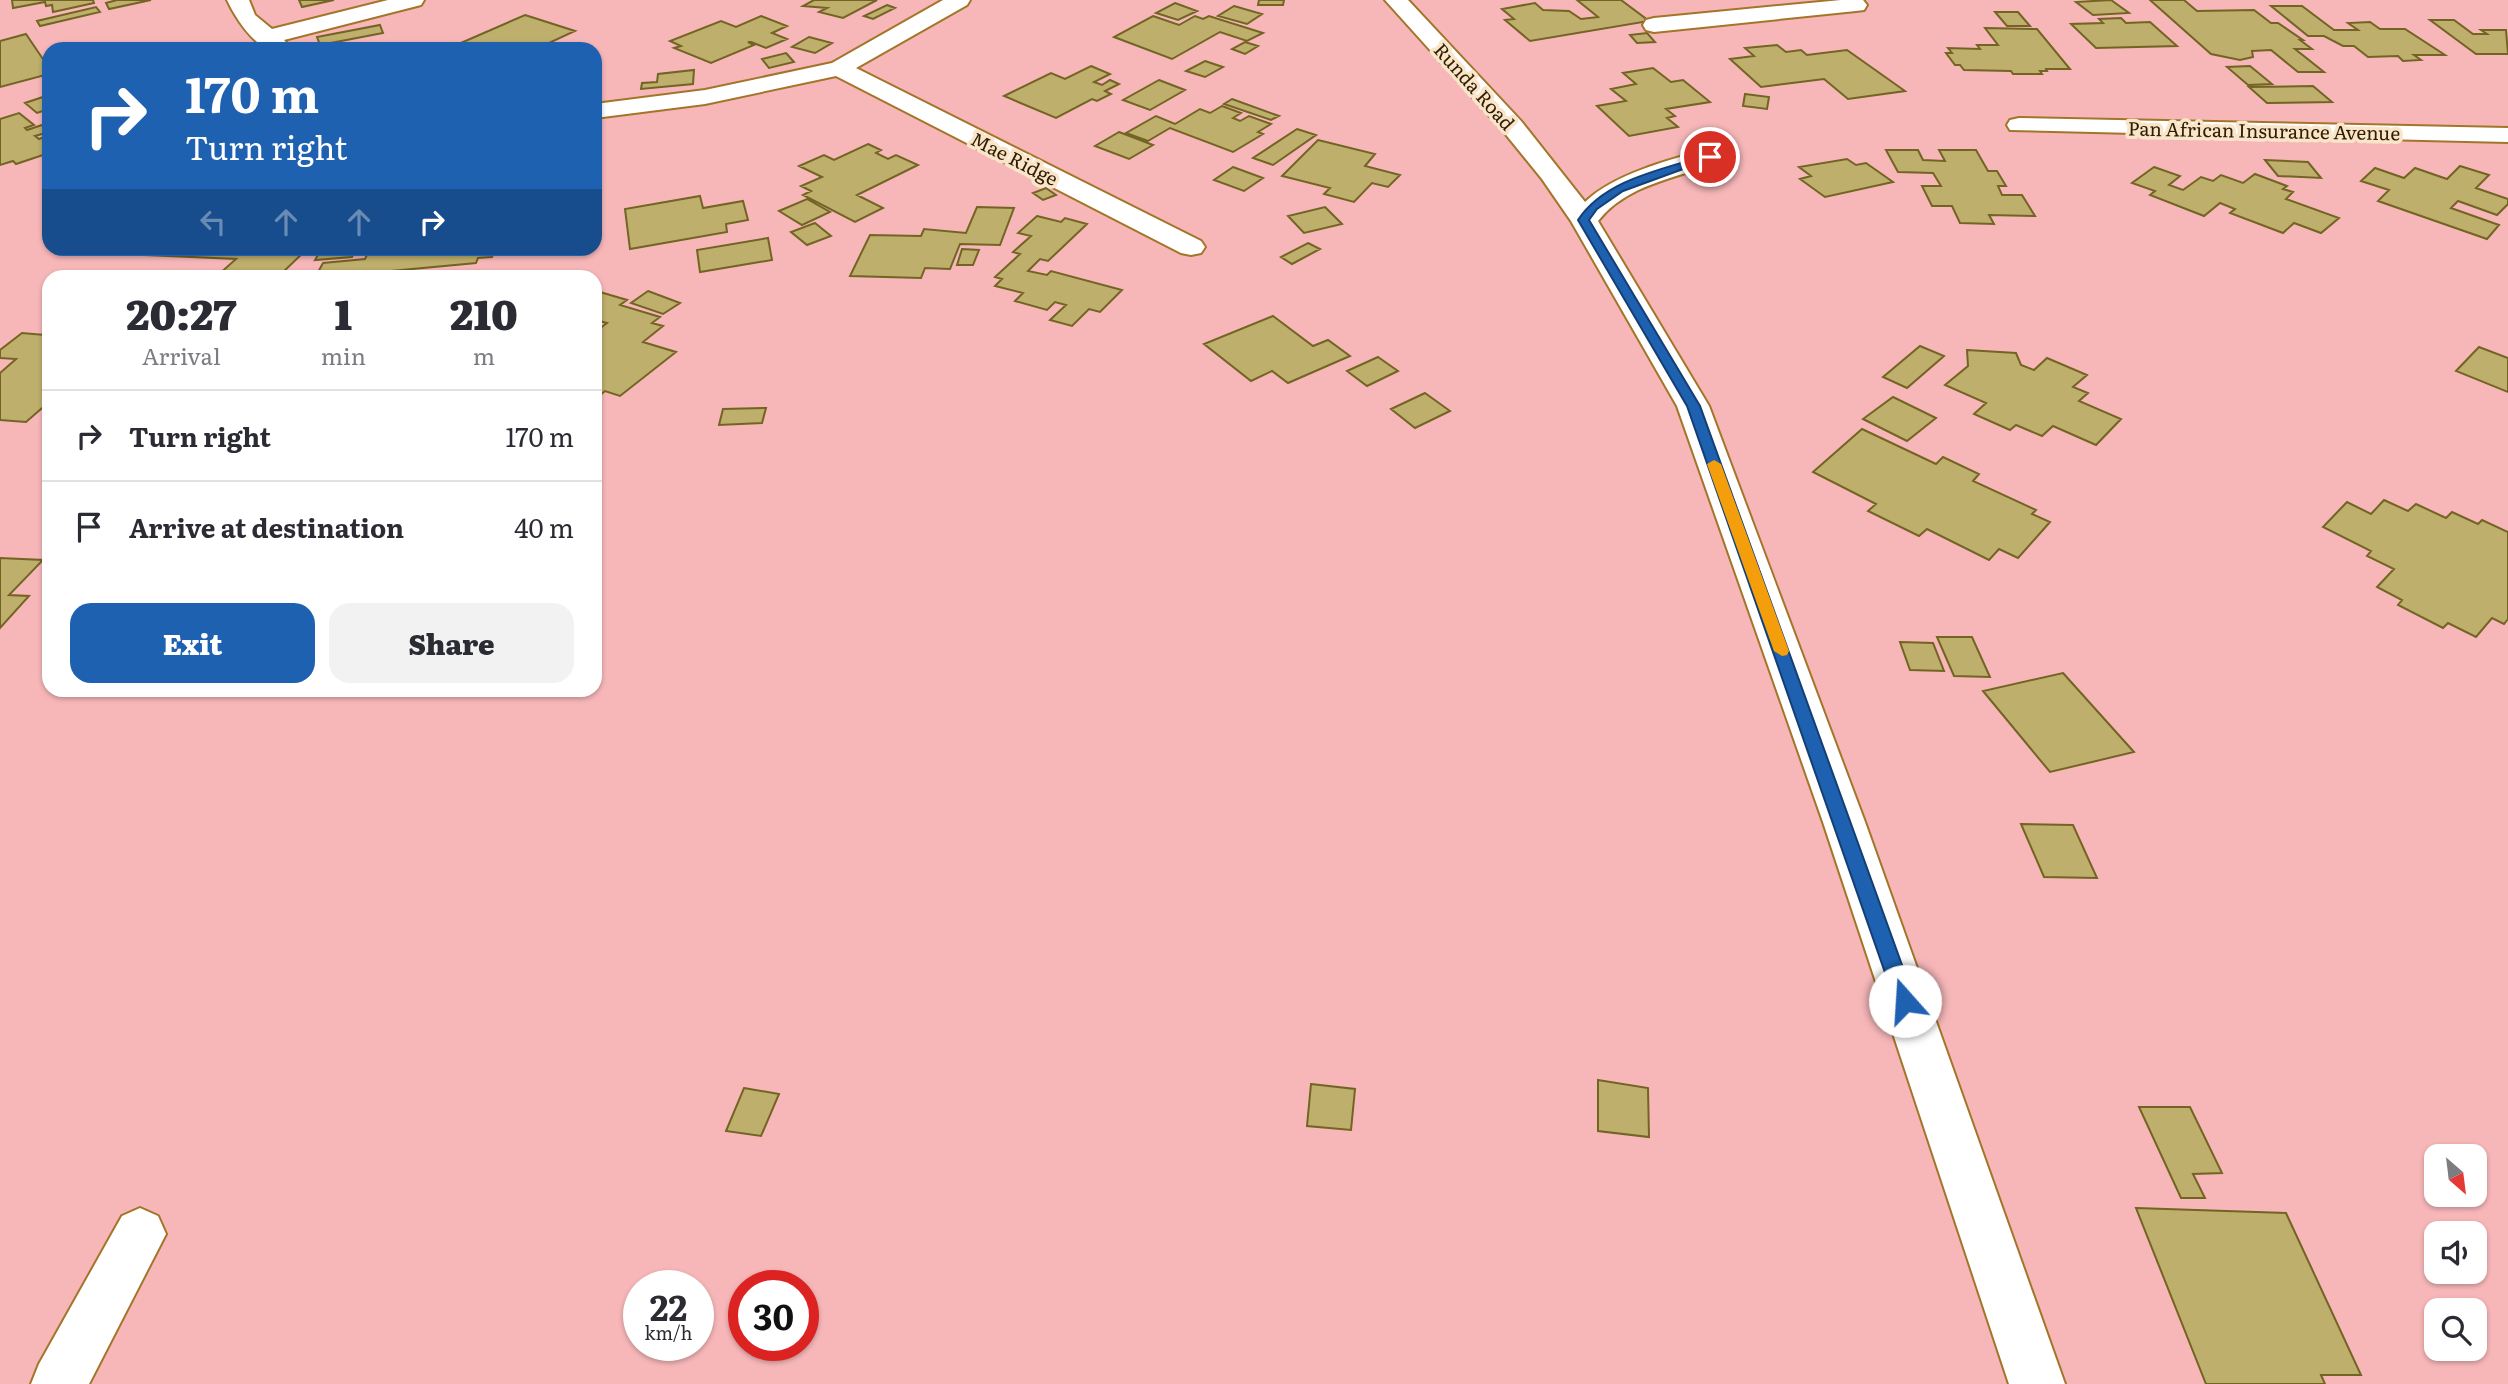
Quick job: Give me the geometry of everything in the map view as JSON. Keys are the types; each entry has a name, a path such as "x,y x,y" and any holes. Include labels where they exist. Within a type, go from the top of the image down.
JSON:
{"street":[{"path":"238,0 246,18 272,42"},
{"path":"276,42 413,0"},
{"path":"602,110 705,97 839,68 959,0"},
{"name":"Runda Road","path":"1396,0 1512,126 1551,174 1584,220 1693,406 1844,822 2037,1384"},
{"path":"1654,25 1856,5 1852,0"},
{"name":"Mae Ridge","path":"839,68 1191,247"},
{"name":"Pan African Insurance Avenue","path":"2019,125 2508,135"},
{"path":"1584,220 1593,206 1619,188 1710,157"},
{"path":"60,1384 141,1234"}],"shaded area":[{"path":"0,0 2508,0 2508,1384 0,1384"}],"building":[{"path":"12,0 93,0 94,3 53,12 52,5 46,6 45,2 13,8"},
{"path":"117,0 151,0 109,9 106,3"},
{"path":"299,0 334,0 302,7"},
{"path":"814,0 877,0 843,18 819,12 827,8 803,6"},
{"path":"1259,0 1284,0 1283,5 1258,5"},
{"path":"1577,0 1621,0 1649,21 1530,41 1505,20 1514,19 1502,9 1535,3 1543,10 1569,11 1581,19 1598,17"},
{"path":"2111,0 2129,13 2093,15 2076,2"},
{"path":"2150,0 2184,0 2197,11 2254,10 2271,23 2278,23 2303,40 2300,40 2312,49 2295,49 2324,72 2298,72 2271,50 2252,51 2253,57 2240,60 2211,54"},
{"path":"1175,3 1197,11 1178,20 1156,13"},
{"path":"887,5 895,8 873,19 864,16"},
{"path":"1234,6 1262,14 1247,24 1218,16"},
{"path":"2271,6 2302,6 2334,30 2358,30 2348,23 2370,22 2380,29 2405,29 2445,55 2414,55 2421,60 2403,61 2398,56 2368,57 2354,46 2343,46 2324,36 2308,36"},
{"path":"96,7 100,12 40,26 37,21"},
{"path":"1995,12 2018,12 2030,26 2007,26"},
{"path":"525,15 575,31 551,42 463,42"},
{"path":"761,16 787,26 772,33 787,39 766,48 748,42 754,45 711,63 674,48 681,46 670,41 721,21 736,27"},
{"path":"1153,16 1179,25 1195,16 1203,19 1209,16 1263,33 1247,41 1220,32 1172,59 1114,37"},
{"path":"2121,18 2126,23 2150,22 2177,46 2096,48 2071,24 2103,23 2099,19"},
{"path":"2430,20 2454,20 2473,34 2487,34 2481,30 2506,30 2508,54 2476,54"},
{"path":"380,25 383,33 336,42 319,42 317,37"},
{"path":"1985,28 2037,29 2070,69 2046,69 2047,71 2040,71 2042,74 2013,74 2011,71 1964,70 1960,65 1955,65 1946,53 1952,53 1948,48 1980,49 1977,45 1998,45"},
{"path":"1647,33 1655,42 1637,43 1630,35"},
{"path":"26,34 42,58 42,76 0,87 0,41"},
{"path":"809,37 832,43 815,53 792,47"},
{"path":"1245,42 1258,46 1245,54 1232,49"},
{"path":"1777,45 1786,52 1801,50 1807,55 1847,50 1905,91 1848,99 1824,79 1761,87 1730,59 1754,56 1745,48"},
{"path":"786,53 794,62 769,68 762,59"},
{"path":"1205,61 1223,67 1205,77 1186,71"},
{"path":"1091,66 1110,74 1094,82 1102,85 1110,80 1119,84 1105,91 1111,94 1097,101 1092,99 1056,118 1004,96 1051,73 1065,79"},
{"path":"2250,66 2272,84 2248,85 2227,67"},
{"path":"1653,68 1671,82 1683,80 1710,102 1666,109 1675,116 1667,118 1678,127 1629,136 1597,106 1626,101 1611,89 1636,84 1623,73"},
{"path":"694,70 693,84 641,89 642,83 657,82 658,74"},
{"path":"1159,80 1185,90 1150,110 1123,100"},
{"path":"2313,86 2332,102 2267,103 2249,87"},
{"path":"1745,94 1769,97 1767,109 1743,106"},
{"path":"42,97 42,111 37,113 25,103"},
{"path":"1232,99 1279,116 1271,120 1224,104"},
{"path":"1222,106 1241,113 1233,118 1240,121 1249,116 1271,124 1258,132 1263,134 1233,152 1170,128 1148,141 1126,133 1156,116 1175,124 1200,109 1210,113"},
{"path":"19,113 34,125 25,128 27,130 42,125 42,134 35,136 42,138 42,155 16,164 13,161 0,165 0,119"},
{"path":"1297,129 1316,135 1273,165 1253,158"},
{"path":"1119,132 1153,145 1129,159 1095,146"},
{"path":"1318,140 1375,154 1365,166 1400,175 1388,187 1372,183 1354,202 1324,194 1330,188 1282,176"},
{"path":"868,144 881,150 876,153 888,159 896,155 918,165 857,195 883,208 855,222 803,195 811,191 801,186 822,177 799,166 824,155 834,160"},
{"path":"1886,150 1918,150 1923,160 1945,161 1939,150 1976,150 1988,171 1997,171 2006,186 1998,186 2002,195 2022,195 2035,216 1989,215 1994,224 1960,223 1952,206 1932,206 1922,186 1941,186 1933,173 1898,172"},
{"path":"1847,159 1856,165 1866,163 1893,182 1825,197 1800,179 1811,176 1799,167"},
{"path":"2265,160 2308,162 2321,178 2278,176"},
{"path":"2460,166 2489,175 2476,188 2508,199 2508,204 2497,215 2458,201 2451,208 2499,225 2487,239 2378,201 2389,190 2361,181 2375,168 2404,178 2415,168 2447,179"},
{"path":"1233,167 1263,178 1244,191 1214,180"},
{"path":"2154,167 2180,176 2169,185 2183,190 2201,177 2213,181 2221,175 2243,183 2255,174 2287,186 2283,189 2293,192 2286,199 2339,218 2321,233 2294,223 2283,233 2230,213 2235,209 2220,203 2204,216 2150,195 2155,191 2132,183"},
{"path":"1046,188 1056,195 1043,200 1033,193"},
{"path":"700,196 703,208 743,201 748,220 726,224 727,232 630,249 625,209"},
{"path":"807,199 830,212 802,225 779,211"},
{"path":"977,207 1014,208 1000,245 960,244 950,269 925,268 921,278 850,276 870,235 921,236 924,229 966,233"},
{"path":"1325,207 1342,224 1304,233 1288,216"},
{"path":"1037,216 1061,222 1065,218 1087,224 1048,261 1040,259 1028,271 1047,275 1051,271 1122,290 1100,312 1089,309 1072,326 1050,320 1066,305 1055,302 1047,310 1015,301 1023,293 995,286 1002,279 995,277 1020,254 1013,252 1031,236 1018,233"},
{"path":"815,223 831,236 807,245 791,232"},
{"path":"768,238 772,260 700,272 697,250"},
{"path":"1308,243 1320,249 1292,264 1281,257"},
{"path":"962,249 979,250 973,265 957,265"},
{"path":"169,256 300,256 285,270 224,270 236,259"},
{"path":"317,256 352,256 352,257 315,260"},
{"path":"366,256 492,256 478,258 476,263 402,270 319,270 323,263 365,259"},
{"path":"648,291 680,303 663,314 631,303"},
{"path":"602,293 627,300 620,305 660,317 652,323 663,326 643,342 676,352 620,396 605,391 602,394 602,327 607,323 602,322"},
{"path":"1273,316 1313,346 1328,340 1350,356 1288,383 1272,371 1251,381 1204,344"},
{"path":"22,333 42,335 42,408 26,422 0,420 0,373 16,359 0,358 0,350"},
{"path":"1920,346 1944,356 1907,388 1883,377"},
{"path":"2479,347 2508,358 2508,392 2456,371"},
{"path":"1967,350 2016,353 2021,365 2034,370 2047,358 2087,375 2073,387 2088,393 2079,401 2121,419 2096,445 2053,426 2042,436 2016,425 2010,430 1974,414 1986,403 1945,385 1968,366"},
{"path":"1378,357 1398,371 1367,386 1347,371"},
{"path":"1425,393 1450,411 1415,428 1391,409"},
{"path":"1893,397 1936,418 1907,441 1863,419"},
{"path":"766,408 762,423 719,425 723,409"},
{"path":"1862,429 1936,464 1943,457 1979,474 1973,481 2036,510 2032,514 2050,522 2018,558 1999,549 1989,560 1927,529 1919,536 1868,511 1876,504 1813,472"},
{"path":"2384,500 2408,511 2416,504 2446,518 2452,512 2478,524 2482,520 2508,532 2508,619 2504,624 2492,618 2476,637 2448,623 2443,628 2398,605 2402,600 2377,587 2394,569 2367,556 2371,551 2323,527 2347,502 2371,514"},
{"path":"0,558 42,560 9,595 29,596 0,628"},
{"path":"1937,637 1972,637 1990,677 1954,676"},
{"path":"1900,642 1933,643 1944,671 1910,670"},
{"path":"2063,673 2134,752 2050,772 1983,691"},
{"path":"2021,824 2073,825 2097,878 2044,877"},
{"path":"1598,1080 1648,1088 1649,1137 1598,1131"},
{"path":"1311,1084 1355,1089 1351,1130 1307,1126"},
{"path":"744,1088 779,1094 761,1136 726,1131"},
{"path":"2139,1107 2190,1107 2222,1173 2193,1174 2205,1198 2181,1198"},
{"path":"2136,1208 2286,1213 2361,1375 2321,1375 2325,1384 2206,1384"}],"slow traffic":[{"path":"1714,464 1782,651"}],"route":[{"path":"1710,157 1619,188 1593,206 1584,220 1693,406 1844,822 1905,1001"}]}
